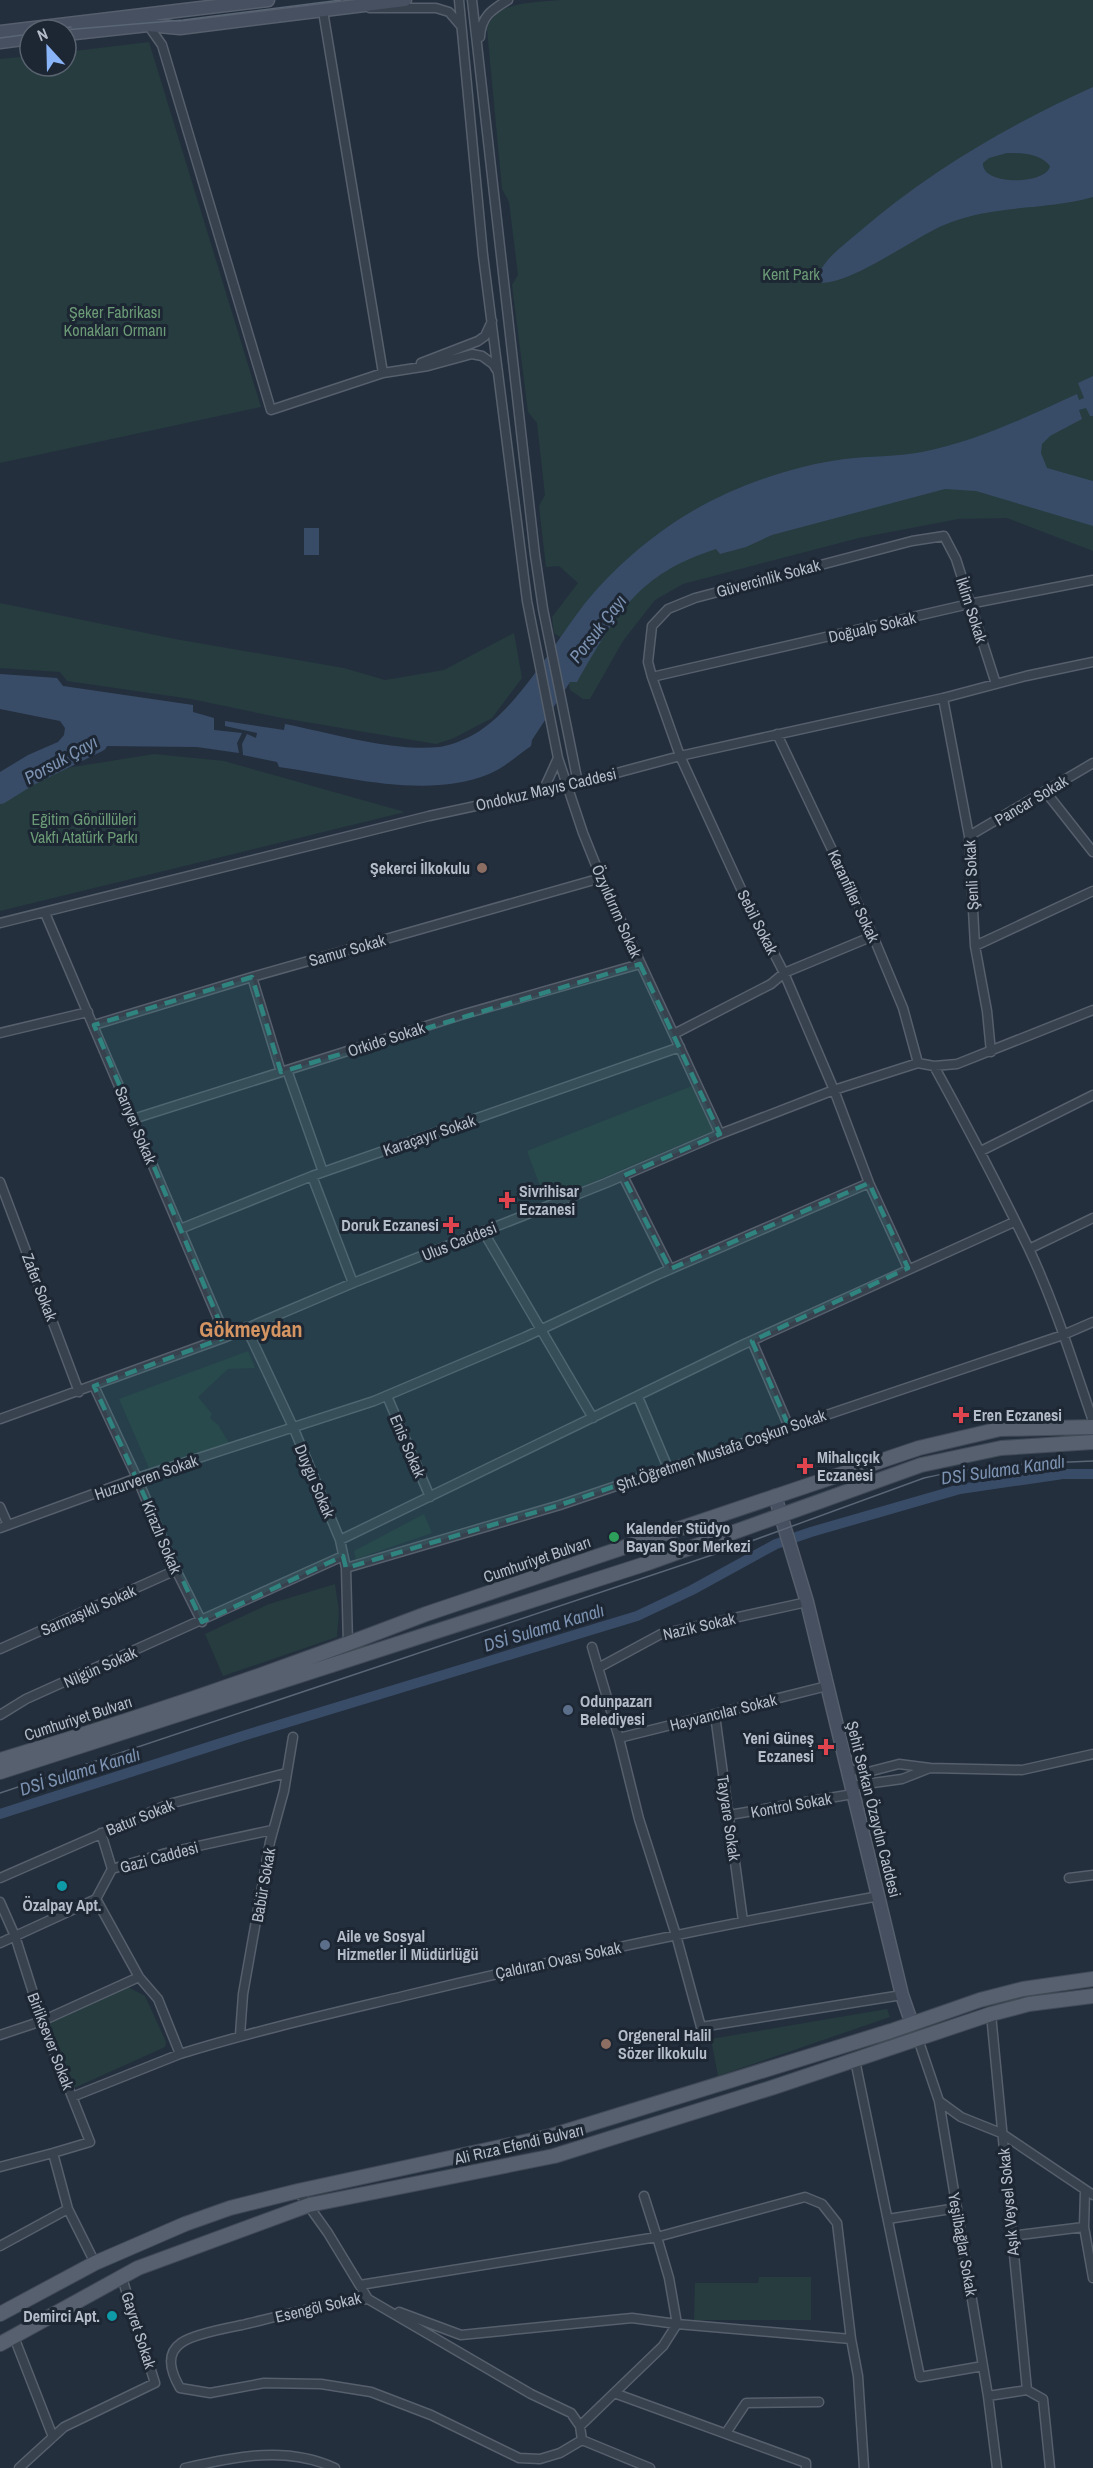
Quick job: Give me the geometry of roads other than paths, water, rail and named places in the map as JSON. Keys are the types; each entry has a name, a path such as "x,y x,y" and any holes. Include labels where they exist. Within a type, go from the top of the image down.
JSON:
{"main road":[{"path":"0,32 268,0"},
{"path":"78,33 148,25 180,28 405,0"},
{"path":"0,42 18,40"},
{"name":"Cumhuriyet Bulvarı","path":"0,1760 88,1734 348,1644 426,1614 919,1448 1000,1428 1093,1427"},
{"name":"Cumhuriyet Bulvarı","path":"0,1772 648,1563 921,1465 1001,1448 1093,1442"},
{"name":"Şehit Serkan Özaydın Caddesi","path":"775,1496 807,1602 902,1995 912,2024"},
{"name":"Ali Rıza Efendi Bulvarı","path":"0,2314 95,2263 184,2223 230,2208 551,2136 912,2024 980,2000 1023,1989 1093,1979"},
{"name":"Ali Rıza Efendi Bulvarı","path":"0,2344 138,2268 309,2205 554,2156 991,2014 1029,2004 1093,1996"}],"street":[{"name":"Özyıldırım Sokak","path":"459,0 483,255 527,601 554,741 601,878 720,1134"},
{"path":"472,0 493,202 513,352 535,555 578,783"},
{"path":"479,59 482,20 493,9 508,0"},
{"path":"355,7 436,8 454,16 462,28"},
{"path":"323,11 383,373"},
{"path":"148,25 162,45 271,410 383,373 428,366 472,354 482,356 513,352"},
{"path":"478,341 490,329 492,320"},
{"path":"413,367 478,341 510,336"},
{"path":"482,356 493,364 500,378"},
{"name":"İklim Sokak","path":"944,536 956,558 996,684"},
{"name":"Güvercinlik Sokak","path":"680,756 648,662 652,626 668,609 695,598 912,540 944,536"},
{"name":"Doğualp Sokak","path":"652,677 969,604 1093,580"},
{"name":"Ondokuz Mayıs Caddesi","path":"0,923 429,816 568,786 680,756 943,698 1093,662"},
{"name":"Şenli Sokak","path":"943,698 969,836 975,946 987,1011 991,1052"},
{"name":"Karanfiller Sokak","path":"777,734 873,936 903,1008 918,1063"},
{"name":"Sebil Sokak","path":"680,756 742,891 784,973 834,1090 869,1183 908,1268"},
{"path":"543,791 558,758"},
{"name":"Pancar Sokak","path":"969,836 1093,763"},
{"path":"1044,791 1093,852"},
{"name":"Samur Sokak","path":"94,1025 252,977 601,878"},
{"path":"975,946 1093,891"},
{"name":"Sarıyer Sokak","path":"45,913 226,1337"},
{"path":"674,1034 771,984 784,973 873,936"},
{"name":"Orkide Sokak","path":"133,1119 461,1015 640,964"},
{"path":"252,977 284,1071 323,1172"},
{"path":"918,1063 934,1066 957,1064 1093,1010"},
{"path":"0,1033 88,1012"},
{"name":"Karaçayır Sokak","path":"180,1229 312,1176 680,1047"},
{"name":"Ulus Caddesi","path":"0,1419 80,1392 226,1337 353,1283 623,1176 720,1134 834,1090 918,1063"},
{"path":"934,1066 981,1151 1029,1249 1063,1335 1093,1421"},
{"path":"981,1151 1093,1095"},
{"path":"312,1176 353,1283"},
{"path":"623,1176 670,1269"},
{"name":"Zafer Sokak","path":"0,1182 80,1392"},
{"name":"Huzurveren Sokak","path":"4,1526 138,1478 294,1429 387,1396 869,1183"},
{"path":"1029,1249 1093,1218"},
{"path":"340,1540 752,1341 908,1268 1014,1222"},
{"path":"483,1231 594,1418"},
{"name":"Şht.Öğretmen Mustafa Coşkun Sokak","path":"345,1568 560,1505 1063,1335 1093,1322"},
{"name":"Duygu Sokak","path":"246,1327 294,1429 340,1540 345,1568 348,1644"},
{"path":"752,1341 789,1427"},
{"name":"Kirazlı Sokak","path":"94,1386 138,1478 176,1570 202,1622"},
{"path":"1082,1390 1093,1390"},
{"name":"Enis Sokak","path":"387,1396 430,1497"},
{"path":"638,1397 668,1468"},
{"path":"0,1507 4,1526"},
{"name":"Nilgün Sokak","path":"0,1715 26,1699 202,1622 343,1556"},
{"name":"Sarmaşıklı Sokak","path":"0,1649 176,1570"},
{"name":"Nazik Sokak","path":"598,1668 661,1634 807,1602"},
{"path":"592,1647 619,1738 639,1819 676,1935 701,2027 902,1995"},
{"name":"Hayvancılar Sokak","path":"619,1738 826,1686"},
{"name":"Tayyare Sokak","path":"716,1715 743,1921"},
{"name":"Babür Sokak","path":"240,2035 243,1994 272,1830 284,1791 293,1737"},
{"path":"847,1769 868,1772 900,1764 930,1768 1022,1770 1093,1754"},
{"name":"Kontrol Sokak","path":"729,1815 903,1779 930,1768"},
{"name":"Batur Sokak","path":"0,1878 169,1804 286,1773"},
{"name":"Gazi Caddesi","path":"96,1899 112,1869 166,1852 272,1830"},
{"path":"101,1833 112,1869"},
{"path":"1069,1878 1093,1875"},
{"name":"Çaldıran Ovası Sokak","path":"72,2097 180,2054 240,2035 495,1974 743,1921 879,1896"},
{"path":"0,1943 96,1899 139,1977 158,1999 180,2054"},
{"name":"Birliksever Sokak","path":"0,1902 15,1936 42,2021 90,2142 53,2152"},
{"path":"0,2035 42,2021 139,1977"},
{"name":"Aşık Veysel Sokak","path":"991,2014 1027,2390"},
{"name":"Yeşilbağlar Sokak","path":"912,2024 939,2101 998,2468"},
{"path":"855,2060 920,2378 983,2366"},
{"path":"939,2101 961,2116 1001,2133 1089,2193 1084,2227 1093,2278"},
{"path":"0,2167 53,2152 68,2209 95,2263"},
{"name":"Esengöl Sokak","path":"298,2191 368,2299 343,2302 212,2331 180,2343 171,2356 171,2372 180,2388 210,2393 264,2383 321,2384 371,2392 431,2415 519,2458 540,2459 560,2453 582,2440"},
{"path":"580,2426 663,2346 677,2324 669,2278 644,2196"},
{"path":"360,2285 657,2236 805,2197 822,2204 837,2223 850,2339 858,2376 864,2468"},
{"path":"888,2219 957,2208"},
{"path":"0,2246 68,2209"},
{"path":"1011,2236 1084,2227"},
{"name":"Gayret Sokak","path":"53,2437 64,2427 155,2383 122,2278"},
{"path":"368,2299 531,2394 571,2413 580,2426 582,2440 650,2468"},
{"path":"378,2305 461,2335 632,2318 850,2339"},
{"path":"14,2337 53,2437 19,2468"},
{"path":"988,2396 1027,2390 1043,2399 1050,2468"},
{"path":"614,2393 806,2463 806,2468"},
{"path":"726,2433 746,2403 819,2402"},
{"path":"185,2468 236,2457 280,2454 318,2460 335,2468"}],"water":[{"path":"1093,87 1093,197 962,218 931,231 865,269 833,281 820,283 818,275 831,257 913,189 1001,133","holes":["1007,153 1036,156 1050,166 1038,177 1015,180 992,176 985,171 983,163 989,158"]},
{"path":"1093,376 1093,416 1090,416 1086,408 1079,410 1082,419 1050,436 1042,444 1041,453 1047,468 1093,481 1093,526 976,491 945,489 772,535 746,547 720,554 716,549 689,559 666,571 631,600 604,636 577,682 570,682 532,740 531,746 489,774 465,782 412,786 385,784 279,767 277,762 243,755 242,744 247,734 256,738 257,733 225,726 225,721 284,730 285,724 362,741 403,747 439,747 458,742 485,727 515,698 590,597 614,572 654,537 699,507 739,488 803,467 845,459 913,454 963,442 1001,428 1077,394 1079,400 1084,398 1078,383"},
{"path":"304,528 319,528 319,555 304,555"},
{"path":"0,674 57,678 63,686 193,705 193,712 214,718 214,730 242,733 237,743 239,753 197,747 105,746 60,758 23,775 0,790 0,772 28,755 58,742 64,735 65,728 60,721 0,709"}],"waterway":[{"name":"Porsuk Çayı","path":"0,794 29,776 98,742"},
{"name":"DSİ Sulama Kanalı","path":"0,1814 249,1734 637,1616 692,1590 776,1544 811,1532 960,1489 1063,1474 1093,1474"}],"tram line":[{"path":"78,29 183,20 341,0"},
{"path":"0,38 18,36"},
{"path":"0,1793 724,1551 924,1478 987,1467 1093,1461"}],"place":[{"name":"Şekerci İlkokulu","path":"482,868"},
{"name":"Sivrihisar Eczanesi","path":"507,1200"},
{"name":"Doruk Eczanesi","path":"451,1225"},
{"name":"Eren Eczanesi","path":"961,1415"},
{"name":"Mihalıççık Eczanesi","path":"805,1466"},
{"name":"Kalender Stüdyo Bayan Spor Merkezi","path":"614,1537"},
{"name":"Odunpazarı Belediyesi","path":"568,1710"},
{"name":"Yeni Güneş Eczanesi","path":"826,1747"},
{"name":"Özalpay Apt.","path":"62,1886"},
{"name":"Aile ve Sosyal Hizmetler İl Müdürlüğü","path":"325,1945"},
{"name":"Orgeneral Halil Sözer İlkokulu","path":"606,2044"},
{"name":"Demirci Apt.","path":"112,2316"}],"district":[{"name":"Gökmeydan","path":"251,1329"}],"park label":[{"name":"Kent Park","path":"791,274"},
{"name":"Şeker Fabrikası Konakları Ormanı","path":"115,321"},
{"name":"Eğitim Gönüllüleri Vakfı Atatürk Parkı","path":"84,828"}]}
